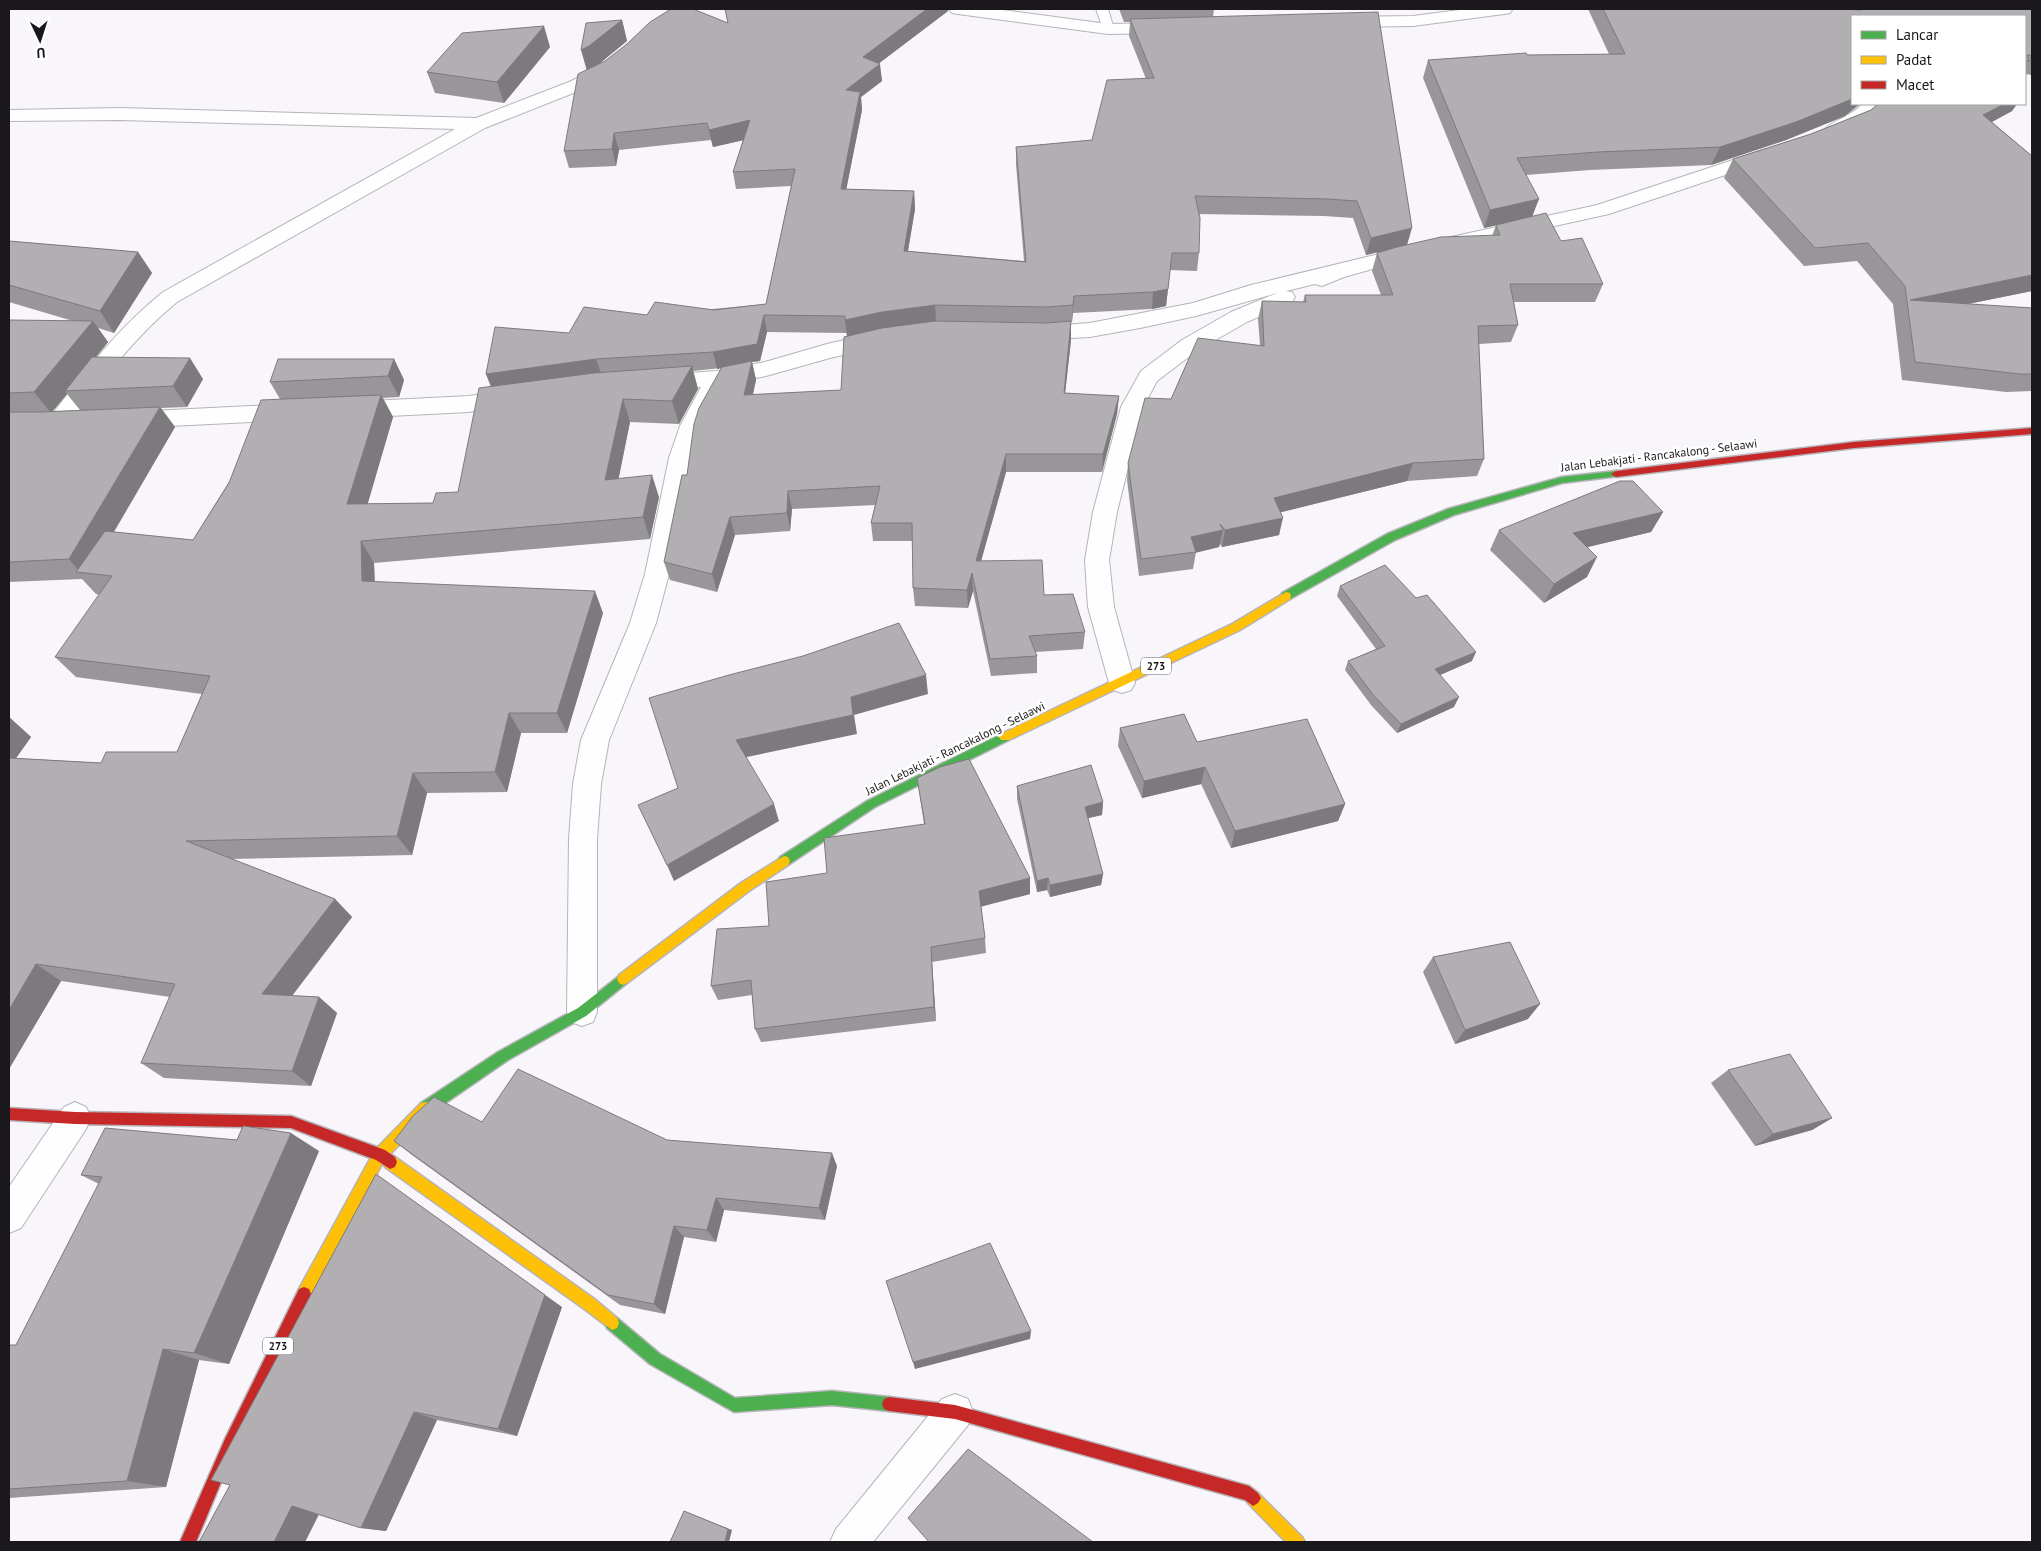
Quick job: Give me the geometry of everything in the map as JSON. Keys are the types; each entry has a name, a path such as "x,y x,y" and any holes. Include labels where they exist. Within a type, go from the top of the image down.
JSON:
{"main road":[{"name":"Jalan Lebakjati - Rancakalong - Selaawi","path":"188,1542 230,1444 306,1290 380,1155 429,1104 503,1056 582,1012 645,960 744,887 871,804 1022,729 1122,683 1236,627 1316,578 1390,537 1451,512 1501,496 1562,480 1854,444 2032,431"},
{"path":"9,1114 75,1118 291,1122 380,1155 588,1303 655,1359 734,1405 832,1398 955,1412 1249,1494 1297,1542"}],"street":[{"path":"958,9 1108,29 1182,28"},
{"path":"1321,23 1413,21 1504,9"},
{"path":"84,422 48,423 142,320 170,297 478,124 575,86 602,73 624,56"},
{"path":"1811,139 1853,122 1867,110 1870,105"},
{"path":"9,115 129,114 478,124"},
{"path":"1017,332 1047,333 1090,330 1196,309 1251,292 1337,272 1389,257 1602,210 1784,150"},
{"path":"1122,683 1100,607 1097,560 1105,512 1132,407 1149,376 1190,345 1239,317 1337,272"},
{"path":"642,383 717,378 766,369 827,351 901,336"},
{"path":"582,1012 583,839 587,784 595,740 643,623 657,574 681,458 691,426 717,378"},
{"path":"114,421 469,404 538,394"},
{"path":"9,1216 75,1118"},
{"path":"849,1542 955,1412"}],"lane":[{"path":"1102,9 1108,29"}],"building":[{"path":"671,9 693,9 728,23 725,9 927,9 863,57 880,64 846,90 860,92 841,189 914,191 904,251 1026,262 1016,147 1092,140 1107,80 1154,78 1130,19 1378,12 1412,228 1371,238 1357,201 1195,196 1200,218 1199,253 1172,253 1168,289 1153,292 1074,296 1073,305 1047,307 935,305 882,312 845,320 845,316 764,315 757,344 713,352 596,359 486,374 495,327 569,333 584,307 647,315 655,302 714,310 766,304 795,169 733,172 750,120 709,130 707,123 614,133 612,149 564,151 578,74 605,61 627,44 650,22"},
{"path":"1603,9 2032,9 2032,55 2027,55 2029,61 2026,60 2026,15 1851,15 1851,99 1796,122 1720,147 1598,152 1517,158 1539,199 1490,210 1428,60 1526,53 1527,55 1625,54"},
{"path":"622,20 589,46 581,50 586,23"},
{"path":"544,26 497,82 427,72 462,33"},
{"path":"1877,105 2002,105 1983,115 2032,156 2032,275 1910,300 2032,308 2032,374 1915,362 1905,286 1868,243 1815,248 1733,159 1811,134 1871,110"},
{"path":"1546,213 1561,241 1582,238 1603,284 1510,284 1518,325 1478,326 1484,459 1413,463 1274,498 1283,518 1225,530 1220,524 1223,530 1191,537 1196,552 1141,559 1128,463 1145,398 1171,399 1198,338 1264,346 1262,301 1306,302 1305,295 1393,295 1377,253 1441,237 1500,235 1496,225"},
{"path":"9,241 138,252 100,311 9,285"},
{"path":"9,320 93,321 34,392 9,393"},
{"path":"935,321 1047,323 1071,321 1064,393 1119,396 1103,454 1006,454 976,561 1042,560 1044,595 1073,594 1085,632 1029,636 1037,656 990,659 972,573 967,590 913,588 912,523 871,523 880,486 788,491 787,513 730,517 712,574 664,562 682,475 687,475 694,424 699,408 722,367 752,361 744,395 841,390 844,337 882,328"},
{"path":"92,357 190,358 173,386 65,391"},
{"path":"278,359 394,359 388,376 270,382"},
{"path":"692,366 672,401 623,399 605,480 652,475 643,517 361,541 362,581 595,591 557,713 509,713 495,772 413,773 397,836 186,841 335,899 262,994 319,997 292,1071 141,1063 175,984 36,964 9,1010 9,758 101,763 106,752 177,752 210,676 55,657 112,576 76,572 105,531 193,540 229,483 261,400 381,395 347,504 433,503 436,493 458,492 479,388 594,373"},
{"path":"160,407 69,559 9,562 9,412"},
{"path":"1620,481 1633,481 1663,512 1573,533 1597,557 1554,584 1499,530"},
{"path":"1385,565 1416,598 1427,595 1476,652 1435,669 1459,697 1401,724 1374,696 1348,661 1385,646 1340,586"},
{"path":"899,623 926,675 851,697 853,715 736,740 774,804 667,865 638,805 678,788 649,698 803,656"},
{"path":"1184,714 1197,742 1307,719 1345,804 1235,831 1205,767 1144,781 1120,728"},
{"path":"969,759 1030,878 979,891 985,938 931,947 934,1007 755,1029 751,980 711,986 717,929 769,926 766,882 827,873 824,838 925,824 917,778 940,767"},
{"path":"1091,765 1103,802 1085,807 1103,874 1050,885 1048,878 1037,881 1017,786"},
{"path":"1510,942 1540,1004 1465,1030 1433,957"},
{"path":"1790,1054 1832,1118 1773,1134 1728,1070"},
{"path":"518,1069 667,1140 832,1153 819,1208 716,1198 707,1230 674,1226 654,1304 608,1295 394,1141 413,1116 434,1097 482,1122"},
{"path":"243,1126 291,1133 194,1353 163,1349 127,1481 9,1489 9,1345 16,1345 102,1177 81,1175 105,1128 237,1140"},
{"path":"376,1174 545,1295 498,1429 414,1412 361,1528 292,1506 274,1542 199,1542 230,1485 211,1480"},
{"path":"990,1243 1031,1331 913,1362 886,1281"},
{"path":"968,1449 1093,1542 929,1542 908,1518"},
{"path":"684,1511 728,1529 725,1542 670,1542"}],"traffic: fast":[{"path":"1286,596 1391,537 1451,512 1562,480 1616,474"},
{"path":"784,861 871,804 1005,737"},
{"path":"426,1108 503,1056 582,1012 623,979"},
{"path":"612,1323 655,1359 734,1405 832,1398 889,1404"}],"traffic: slow":[{"path":"1005,737 1236,627 1286,596"},
{"path":"623,979 745,887 784,861"},
{"path":"304,1294 380,1155 426,1108"},
{"path":"390,1162 588,1303 612,1323"},
{"path":"1253,1498 1297,1542"}],"traffic: jam":[{"path":"1616,474 1854,445 2032,431"},
{"path":"9,1114 75,1118 291,1122 380,1155 390,1162"},
{"path":"188,1542 230,1444 304,1294"},
{"path":"889,1404 955,1412 1249,1494 1253,1498"}]}
